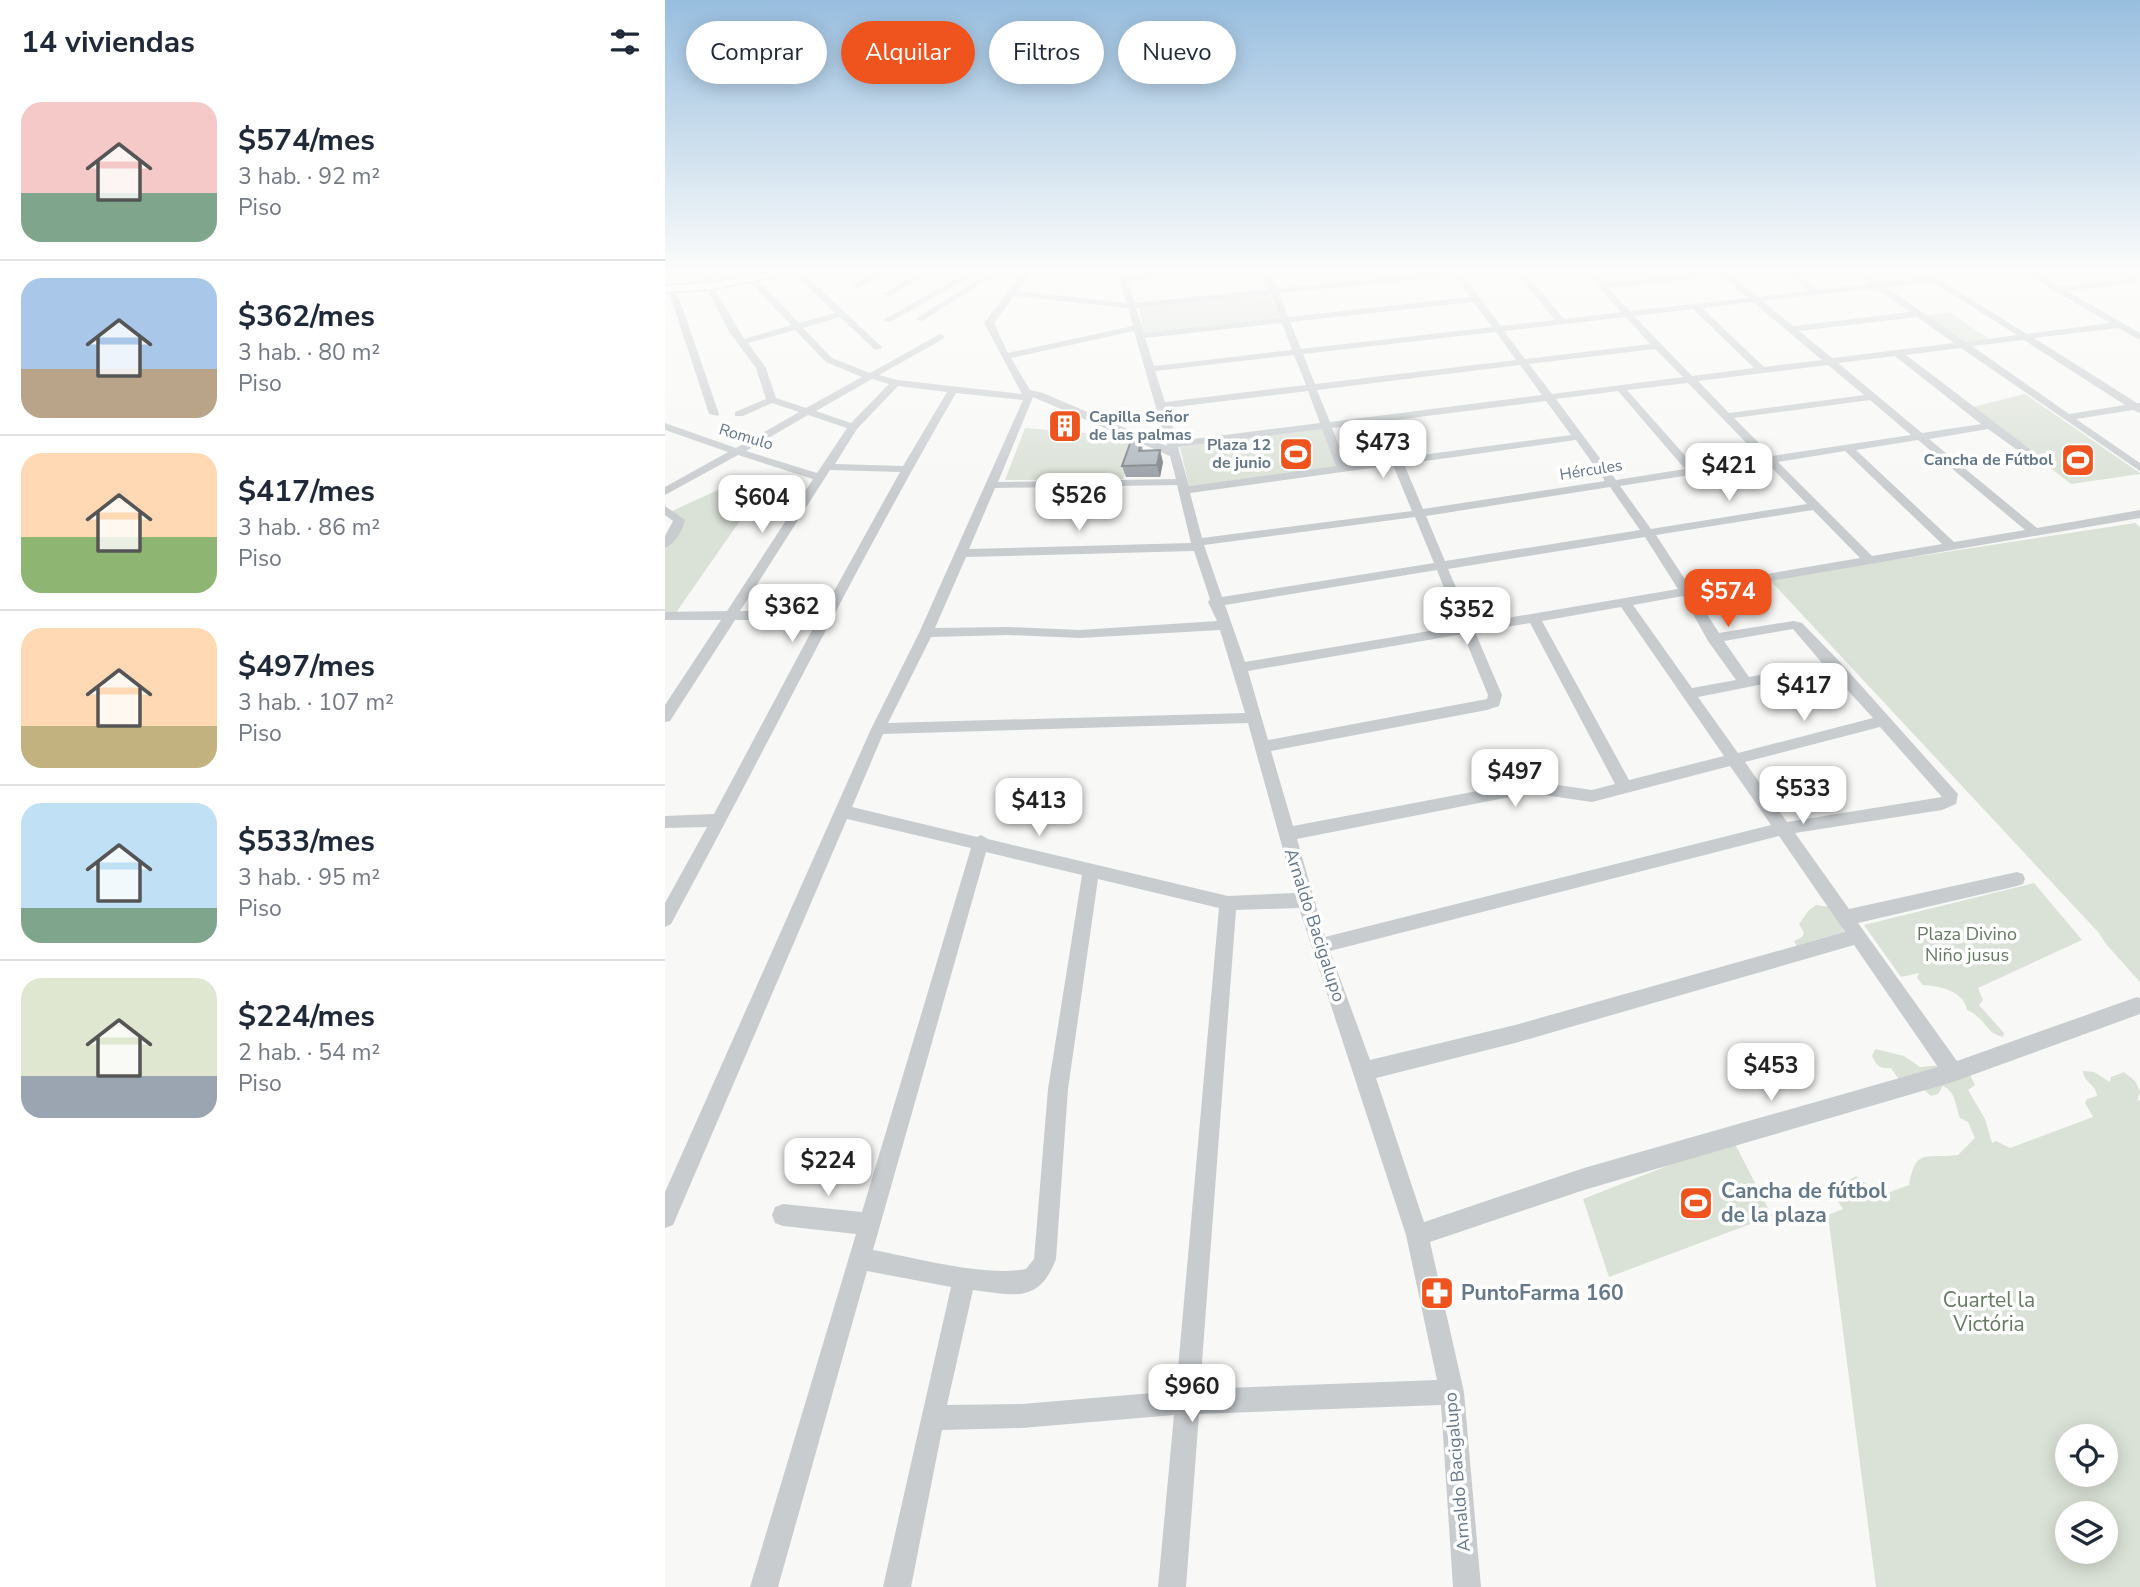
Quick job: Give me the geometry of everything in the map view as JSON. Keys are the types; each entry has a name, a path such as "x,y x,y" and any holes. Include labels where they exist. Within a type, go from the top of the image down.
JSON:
{"street":[{"path":"689,345 714,414"},
{"path":"744,345 761,368 772,400"},
{"path":"815,345 829,360 869,377 895,383 1039,395 1173,450 1327,425 1548,399 1946,345"},
{"path":"875,345 878,348"},
{"path":"665,492 926,345"},
{"path":"1000,345 1029,396"},
{"path":"1006,356 1067,345"},
{"name":"Arnaldo Bacigalupo","path":"1143,345 1197,545 1240,668 1319,946 1364,1071 1417,1235 1451,1392 1467,1587"},
{"path":"1295,345 1343,469"},
{"path":"1150,369 1361,345"},
{"path":"1509,345 1648,533 1687,590 1713,638 1745,682"},
{"path":"1735,345 1761,370"},
{"path":"1810,345 2036,533"},
{"path":"1964,345 2140,468"},
{"path":"2037,345 2139,408"},
{"path":"1160,406 1657,346 1870,561"},
{"path":"1896,352 2027,452"},
{"path":"665,717 853,427 895,383"},
{"path":"665,919 721,820 905,469 954,388"},
{"path":"1621,389 1693,471"},
{"path":"665,1217 878,729 926,633 1029,396"},
{"path":"1727,416 1871,397"},
{"path":"739,414 772,400 853,427"},
{"path":"2067,417 2139,408"},
{"name":"Romulo","path":"665,426 687,436 823,472 905,469"},
{"name":"Hércules","path":"961,553 1197,545 1990,426"},
{"path":"992,485 1183,486 1398,463 1577,438"},
{"path":"1848,448 1953,548"},
{"path":"1261,747 1494,702 1495,695 1398,463"},
{"path":"1216,602 1815,506"},
{"path":"665,510 679,520 677,529 665,544"},
{"path":"1240,668 2140,514"},
{"path":"1623,601 1953,1072"},
{"path":"665,616 827,615"},
{"path":"1534,618 1625,788"},
{"path":"926,633 1008,631 1080,634 1223,625"},
{"path":"1319,946 1782,829 1942,804 1950,800 1950,793 1797,626 1713,638"},
{"path":"1689,694 1835,665"},
{"path":"878,729 1253,718"},
{"path":"1287,834 1530,787 1592,796 1883,721"},
{"path":"842,811 1228,903 1306,900"},
{"path":"665,822 721,820"},
{"path":"764,1587 981,842"},
{"path":"858,1258 965,1277 1020,1283 1030,1280 1040,1271 1045,1259 1058,1089 1091,870"},
{"path":"1845,918 2017,879"},
{"path":"1172,1587 1228,903"},
{"path":"1364,1071 1515,1034 1858,936"},
{"path":"1417,1235 1584,1179 1953,1072 2137,1006"},
{"path":"783,1215 868,1224"},
{"path":"897,1587 965,1277"},
{"path":"932,1418 1022,1416 1187,1402 1451,1392"}],"green space":[{"path":"2025,394 2140,474 2071,484 1973,407"},
{"path":"1025,428 1119,436 1135,443 1123,479 1005,480"},
{"name":"Plaza 12 de junio","path":"1325,428 1338,467 1189,486 1180,447"},
{"path":"720,489 736,494 758,495 675,614 665,614 665,549 683,526 672,511"},
{"path":"2135,523 2140,527 2140,982 2099,933 1769,579"},
{"name":"Plaza Divino Niño jusus","path":"2034,883 2082,940 1978,988 1983,1000 1979,1005 2004,1033 2003,1037 1967,1010 1956,994 1944,988 1923,985 1917,978 1919,973 1901,977 1864,925"},
{"path":"1816,905 1831,907 1845,934 1797,947 1794,941 1804,933 1799,924"},
{"name":"Cuartel la Victória","path":"1875,1049 1904,1056 1920,1067 1941,1065 1970,1075 1975,1085 1968,1090 1985,1119 1992,1143 1996,1141 2010,1148 2093,1117 2085,1103 2087,1099 2097,1096 2083,1071 2094,1072 2110,1082 2111,1077 2124,1072 2135,1081 2140,1092 2137,1101 2140,1100 2140,1587 1876,1587 1828,1215 1843,1209 1831,1191 1830,1184 1836,1179 1846,1182 1856,1176 1882,1195 1909,1185 1919,1160 1930,1156 1958,1155 1975,1138 1968,1122 1960,1118 1953,1095 1947,1089 1943,1086 1938,1094 1931,1096 1921,1087 1902,1084 1891,1068 1879,1066 1872,1056"},
{"path":"1733,1140 1772,1216 1609,1277 1583,1199"}],"building":[{"path":"1131,441 1141,441 1139,451 1160,450 1157,465 1122,466"}],"place":[{"name":"Capilla Señor de las palmas","path":"1065,426"},
{"name":"Plaza 12 de junio","path":"1296,454"},
{"name":"Cancha de Fútbol","path":"2078,460"},
{"name":"Cancha de fútbol de la plaza","path":"1696,1203"},
{"name":"PuntoFarma 160","path":"1437,1293"}]}
